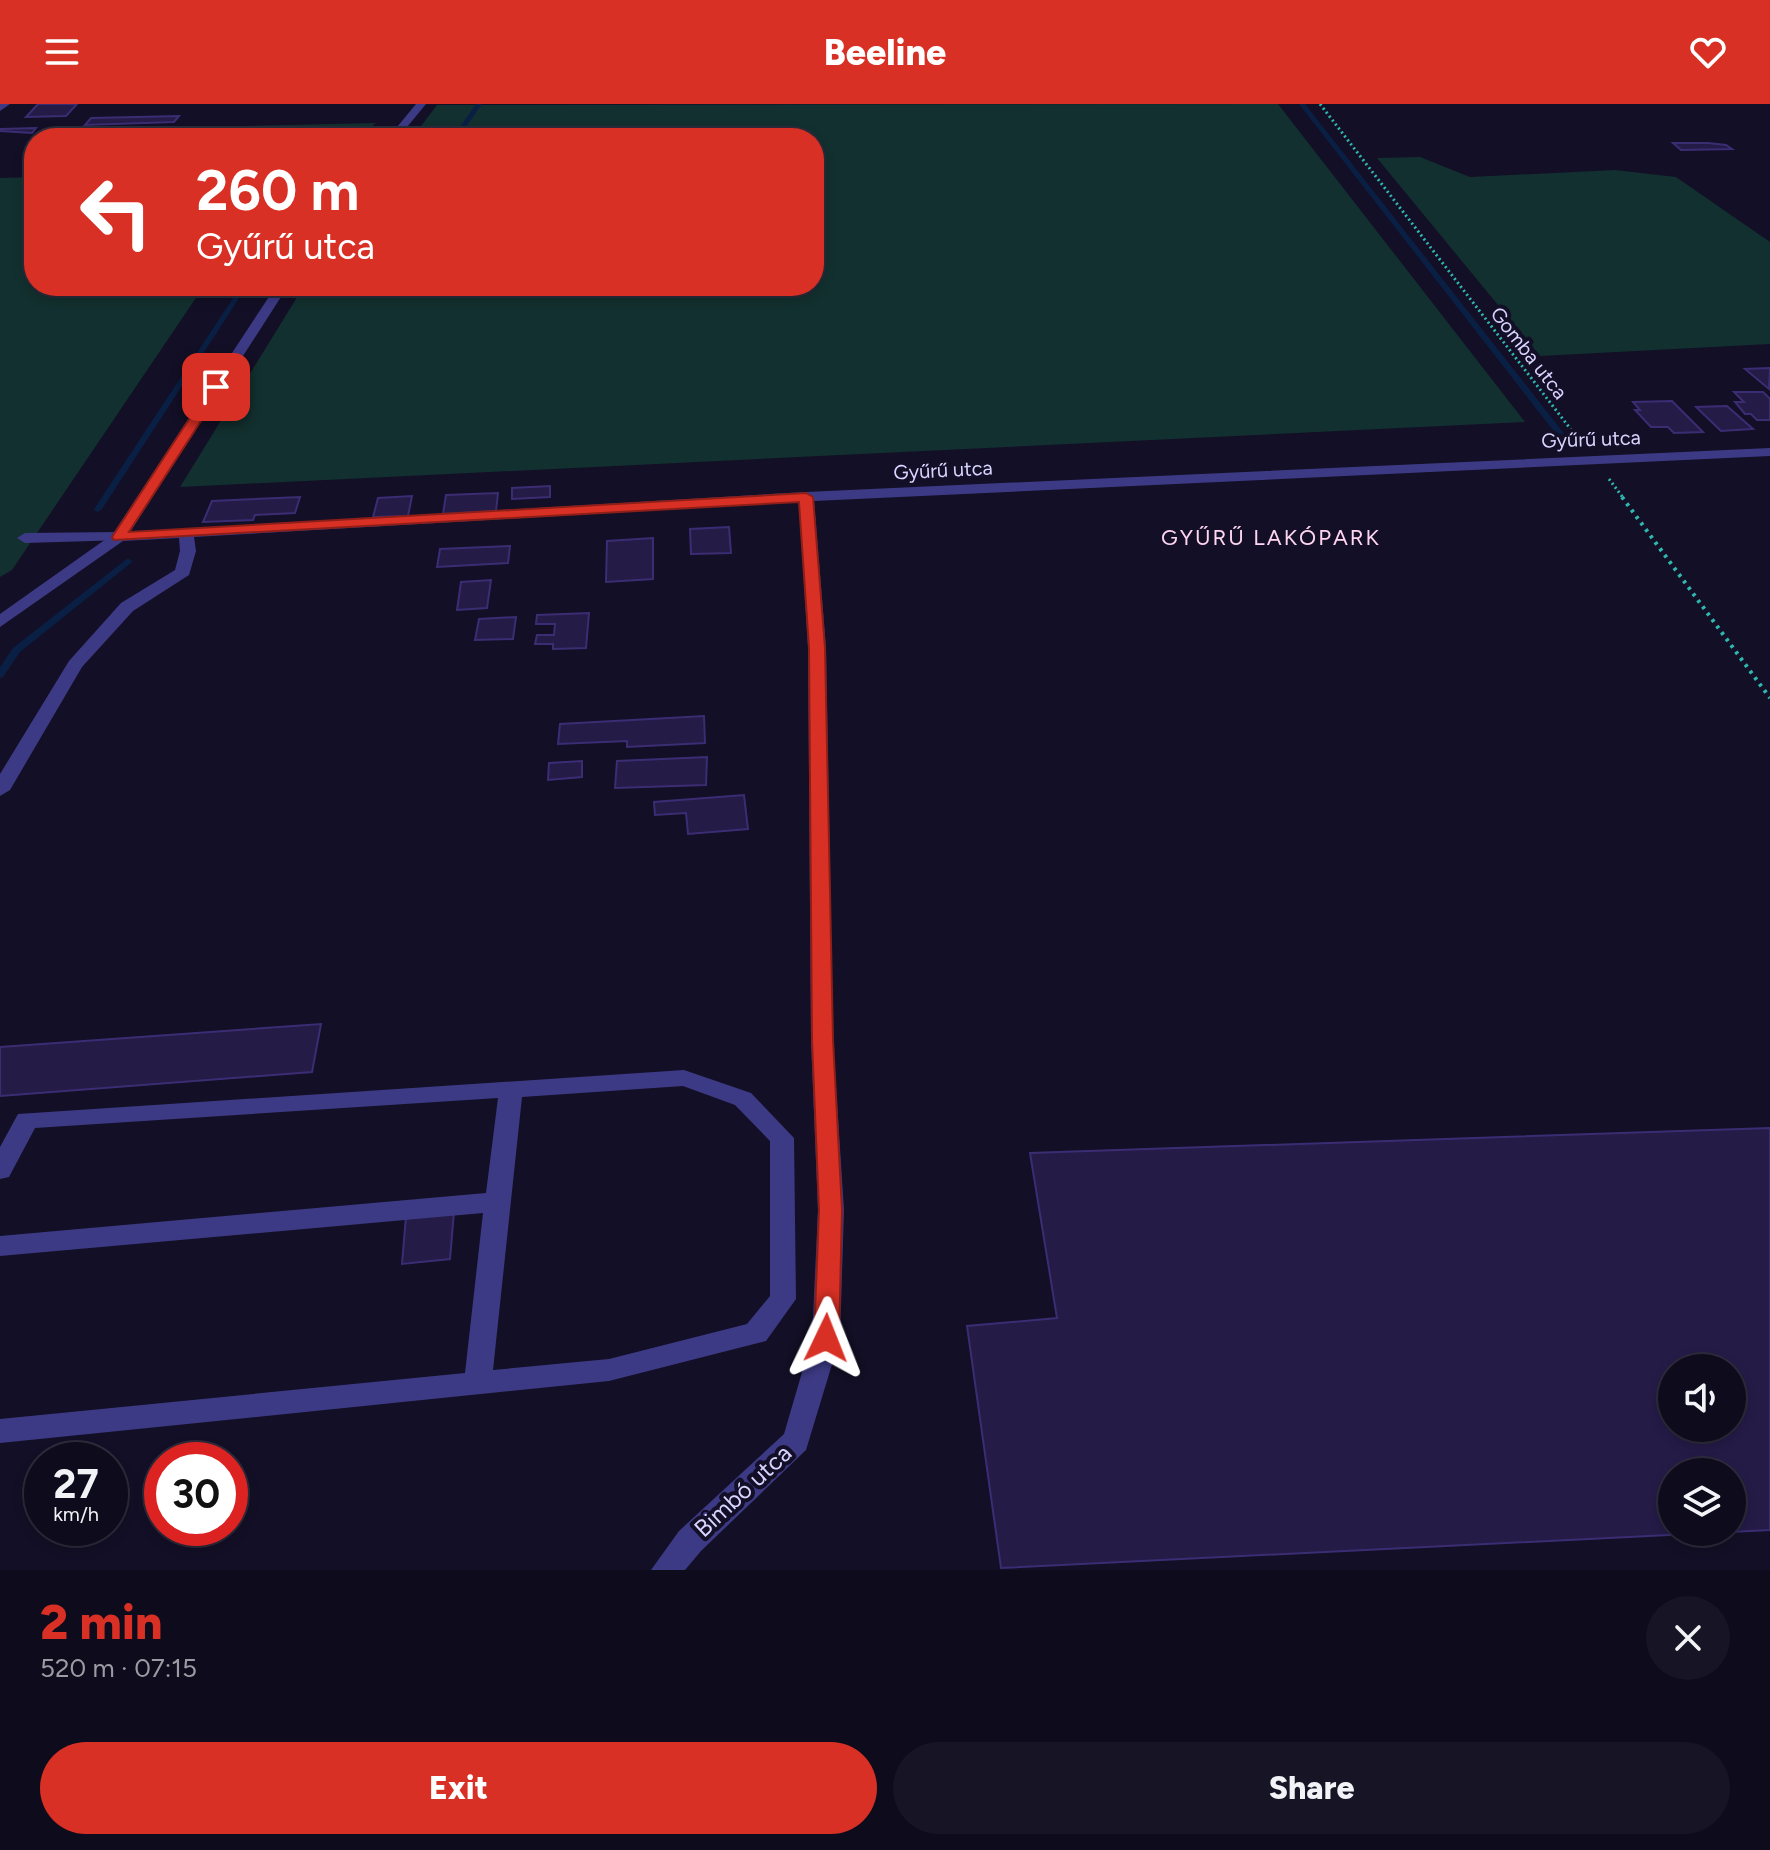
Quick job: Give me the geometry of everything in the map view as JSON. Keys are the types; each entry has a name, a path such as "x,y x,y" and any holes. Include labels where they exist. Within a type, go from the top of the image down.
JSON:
{"street":[{"path":"0,108 5,104"},
{"path":"401,128 421,104"},
{"path":"0,622 119,537 276,296"},
{"name":"Gyűrű utca","path":"25,538 186,534 806,497 1770,452"},
{"name":"Bimbó utca","path":"666,1570 690,1541 796,1441 826,1338 831,1210 822,1040 817,648 806,497"},
{"path":"0,790 75,665 127,607 183,572 188,551 186,534"},
{"path":"0,1170 27,1120 684,1078 743,1099 782,1138 783,1299 756,1333 609,1370 0,1431"},
{"path":"478,1383 511,1089"},
{"path":"0,1246 497,1202"}],"path":[{"name":"Gomba utca","path":"1320,104 1594,459 1770,698"}],"green space":[{"path":"1278,104 1525,422 180,487 298,296 824,296 824,128 420,128 437,105"},
{"path":"376,123 370,128 200,127"},
{"path":"1420,157 1470,177 1615,170 1676,177 1770,242 1770,344 1540,356 1377,158"},
{"path":"24,177 24,296 197,296 12,570 0,577 0,178"}],"building":[{"path":"38,104 77,104 66,116 26,117"},
{"path":"179,116 174,122 85,125 91,118"},
{"path":"24,128 24,132 0,131"},
{"path":"1673,143 1708,143 1726,145 1732,149 1681,150"},
{"path":"1770,368 1769,389 1745,369"},
{"path":"1734,392 1763,392 1770,399 1770,420 1757,420 1751,414 1745,414 1735,402 1744,402"},
{"path":"1672,401 1703,432 1674,433 1668,427 1651,427 1635,410 1640,410 1633,402"},
{"path":"1727,406 1753,429 1721,431 1696,407"},
{"path":"550,486 550,497 512,499 512,488"},
{"path":"498,493 496,511 443,514 446,495"},
{"path":"412,496 408,516 373,517 378,498"},
{"path":"300,497 295,513 255,515 253,520 203,522 212,501"},
{"path":"729,527 731,553 691,554 690,529"},
{"path":"653,538 653,579 606,582 607,541"},
{"path":"510,546 508,563 437,567 440,549"},
{"path":"491,580 487,608 457,610 461,582"},
{"path":"589,613 586,648 553,649 553,644 535,644 537,635 554,635 555,624 536,624 537,615"},
{"path":"516,617 513,639 475,640 479,619"},
{"path":"704,716 705,743 627,747 627,741 558,744 560,724"},
{"path":"707,757 706,785 615,788 617,761"},
{"path":"582,761 582,777 548,780 549,763"},
{"path":"744,795 748,829 688,834 686,813 655,815 654,802"},
{"path":"321,1024 312,1072 0,1096 0,1047"},
{"path":"1770,1128 1770,1530 1746,1531 1746,1458 1658,1458 1658,1536 1001,1568 967,1326 1057,1318 1030,1153"},
{"path":"454,1212 450,1259 402,1264 406,1216"}],"waterway":[{"path":"462,128 479,104"},
{"path":"1302,104 1563,438 1559,453"},
{"path":"98,509 237,296"},
{"path":"0,675 16,650 128,561"}],"district":[{"name":"GYŰRŰ LAKÓPARK","path":"1271,537"}],"route":[{"path":"216,387 119,537 806,497 817,648 822,1040 831,1210 826,1338"}]}
